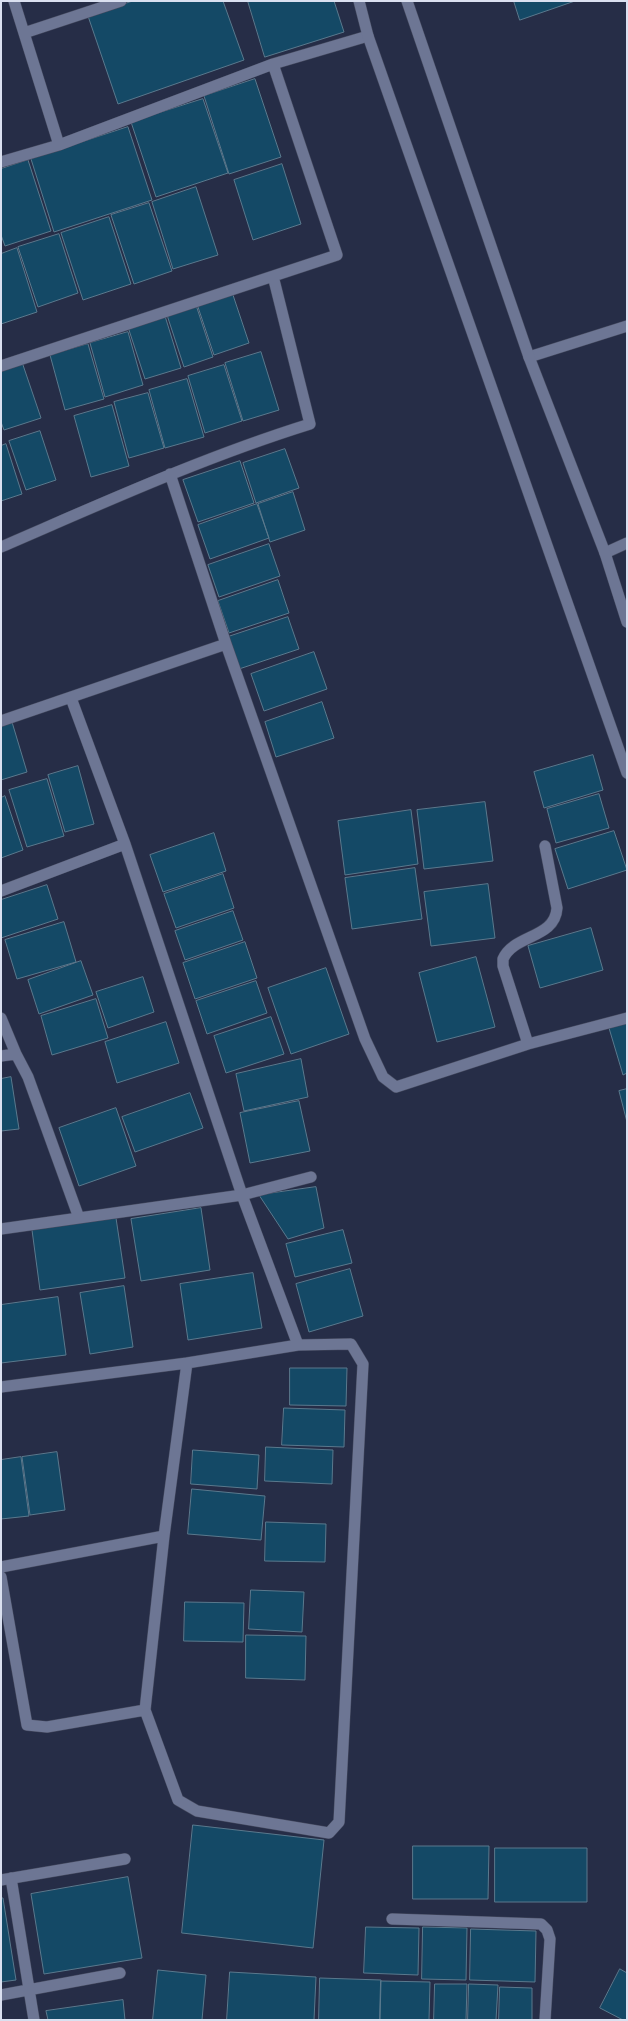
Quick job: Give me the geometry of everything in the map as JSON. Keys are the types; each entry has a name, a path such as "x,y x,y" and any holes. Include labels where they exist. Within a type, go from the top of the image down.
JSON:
{"street":[{"path":"14,1 59,145"},
{"path":"24,33 121,1"},
{"path":"359,1 368,36 627,773"},
{"path":"407,1 529,358 605,553 627,622"},
{"path":"1,162 59,145 273,64 368,36"},
{"path":"1,366 337,256 273,64"},
{"path":"1,547 170,474 310,424 273,276"},
{"path":"529,358 627,326"},
{"path":"170,474 226,644 362,1031 383,1077 396,1087 528,1044 627,1018"},
{"path":"605,553 627,543"},
{"path":"1,721 226,644"},
{"path":"71,698 125,844 242,1195 298,1345"},
{"path":"1,891 125,844"},
{"path":"528,1044 503,966 503,959 511,947 552,925 556,917 557,908 545,846"},
{"path":"1,1018 16,1054 28,1077 79,1218"},
{"path":"1,1056 16,1054"},
{"path":"1,1229 242,1195 311,1177"},
{"path":"1,1387 187,1363 298,1345 351,1344 363,1364 339,1822 329,1833 197,1811 178,1800 145,1710 164,1536 187,1363"},
{"path":"1,1568 164,1536"},
{"path":"1,1577 27,1726 46,1727 145,1710"},
{"path":"34,2020 30,1990 6,1879 126,1859"},
{"path":"392,1919 541,1924 547,1930 550,1938 545,2020"},
{"path":"1,1995 120,1973"}],"building":[{"path":"133,1 223,1 244,60 118,104 88,16"},
{"path":"248,1 334,1 344,32 265,57"},
{"path":"514,1 575,1 520,20"},
{"path":"255,79 281,157 229,174 204,96"},
{"path":"203,99 228,173 156,197 131,122"},
{"path":"128,127 152,200 54,232 31,159"},
{"path":"28,160 51,231 5,246 1,235 1,169"},
{"path":"282,164 301,224 253,240 234,180"},
{"path":"196,187 218,255 173,269 152,202"},
{"path":"149,203 172,271 134,284 111,215"},
{"path":"109,217 131,284 83,300 61,233"},
{"path":"59,234 78,293 38,307 18,247"},
{"path":"17,248 37,312 1,324 1,254"},
{"path":"232,292 249,343 214,355 197,304"},
{"path":"196,305 213,357 184,367 167,315"},
{"path":"165,316 181,368 145,379 128,327"},
{"path":"128,332 143,385 105,397 90,343"},
{"path":"88,344 104,399 65,410 50,355"},
{"path":"261,352 279,410 243,421 225,363"},
{"path":"22,362 41,418 4,430 1,422 1,369"},
{"path":"224,365 242,421 205,433 188,376"},
{"path":"187,379 204,437 165,448 149,390"},
{"path":"148,393 164,448 129,458 114,402"},
{"path":"112,405 129,466 91,477 74,416"},
{"path":"40,431 56,480 26,490 9,441"},
{"path":"6,444 22,494 1,501 1,446"},
{"path":"285,449 299,488 256,503 243,463"},
{"path":"240,461 254,503 198,522 183,480"},
{"path":"293,492 305,530 270,542 258,504"},
{"path":"257,504 269,538 210,559 198,525"},
{"path":"269,544 280,576 219,597 208,565"},
{"path":"278,580 289,613 229,633 218,601"},
{"path":"288,617 299,649 239,669 228,637"},
{"path":"314,652 327,689 264,711 251,674"},
{"path":"322,702 334,738 276,757 265,722"},
{"path":"12,722 27,772 1,780 1,725"},
{"path":"593,755 603,790 544,808 534,772"},
{"path":"78,766 94,824 65,832 48,775"},
{"path":"47,779 64,836 27,847 9,790"},
{"path":"599,794 609,828 556,843 547,809"},
{"path":"5,796 23,850 1,858 1,798"},
{"path":"485,802 493,861 424,869 417,810"},
{"path":"411,810 418,864 345,875 338,821"},
{"path":"614,831 627,870 568,889 555,849"},
{"path":"214,833 226,871 163,892 150,855"},
{"path":"415,868 422,919 352,929 345,878"},
{"path":"223,874 234,908 176,928 164,894"},
{"path":"488,884 495,938 431,946 424,892"},
{"path":"47,885 58,919 1,938 1,900"},
{"path":"233,911 243,940 185,960 175,931"},
{"path":"64,922 76,962 17,979 5,940"},
{"path":"591,928 603,970 540,988 528,946"},
{"path":"245,942 257,978 195,999 183,963"},
{"path":"476,957 495,1027 437,1042 419,973"},
{"path":"81,961 93,995 39,1014 28,980"},
{"path":"326,968 349,1034 291,1054 268,988"},
{"path":"143,977 154,1012 108,1028 96,992"},
{"path":"256,981 267,1013 207,1034 196,1001"},
{"path":"96,999 108,1038 52,1055 41,1016"},
{"path":"271,1017 284,1054 226,1073 214,1036"},
{"path":"166,1022 179,1063 117,1083 105,1042"},
{"path":"627,1022 627,1073 623,1075 609,1028"},
{"path":"301,1059 308,1097 244,1111 236,1074"},
{"path":"11,1077 19,1129 1,1131 1,1079"},
{"path":"627,1089 627,1122 619,1091"},
{"path":"190,1093 203,1128 135,1152 122,1117"},
{"path":"299,1101 310,1151 250,1163 240,1113"},
{"path":"116,1108 136,1166 79,1186 59,1128"},
{"path":"316,1187 324,1228 288,1239 259,1195"},
{"path":"201,1208 210,1270 141,1281 131,1219"},
{"path":"116,1218 125,1278 40,1290 32,1230"},
{"path":"343,1230 352,1263 295,1277 286,1244"},
{"path":"350,1269 363,1316 309,1332 296,1284"},
{"path":"253,1273 262,1328 188,1340 180,1284"},
{"path":"124,1286 133,1347 90,1354 80,1293"},
{"path":"58,1297 66,1355 1,1363 1,1305"},
{"path":"290,1368 347,1368 346,1406 290,1405"},
{"path":"284,1408 345,1410 344,1447 282,1445"},
{"path":"266,1447 333,1450 332,1484 265,1481"},
{"path":"193,1450 259,1455 257,1489 191,1484"},
{"path":"57,1452 65,1510 30,1515 22,1457"},
{"path":"21,1457 29,1516 1,1519 1,1460"},
{"path":"192,1489 265,1496 261,1540 188,1534"},
{"path":"266,1522 326,1524 325,1562 265,1561"},
{"path":"251,1590 304,1592 302,1632 249,1629"},
{"path":"185,1602 244,1603 243,1642 184,1641"},
{"path":"246,1635 306,1636 305,1680 246,1678"},
{"path":"193,1825 324,1840 313,1948 182,1933"},
{"path":"413,1846 489,1846 488,1899 413,1899"},
{"path":"495,1848 587,1848 587,1902 495,1902"},
{"path":"128,1877 142,1958 44,1974 31,1894"},
{"path":"1,1898 3,1898 16,1980 1,1982"},
{"path":"366,1927 419,1928 418,1975 364,1973"},
{"path":"423,1927 467,1928 466,1980 422,1979"},
{"path":"471,1929 536,1931 535,1982 470,1980"},
{"path":"620,1969 627,1973 627,2020 623,2020 600,2008"},
{"path":"158,1970 206,1975 202,2020 153,2020"},
{"path":"230,1972 316,1977 314,2020 227,2020"},
{"path":"320,1978 381,1980 380,2020 319,2020"},
{"path":"381,1981 430,1982 429,2020 380,2020"},
{"path":"435,1984 467,1984 466,2020 434,2020"},
{"path":"469,1984 498,1985 496,2020 468,2020"},
{"path":"500,1987 532,1988 532,2020 499,2020"},
{"path":"123,2000 125,2020 48,2020 46,2011"}]}
